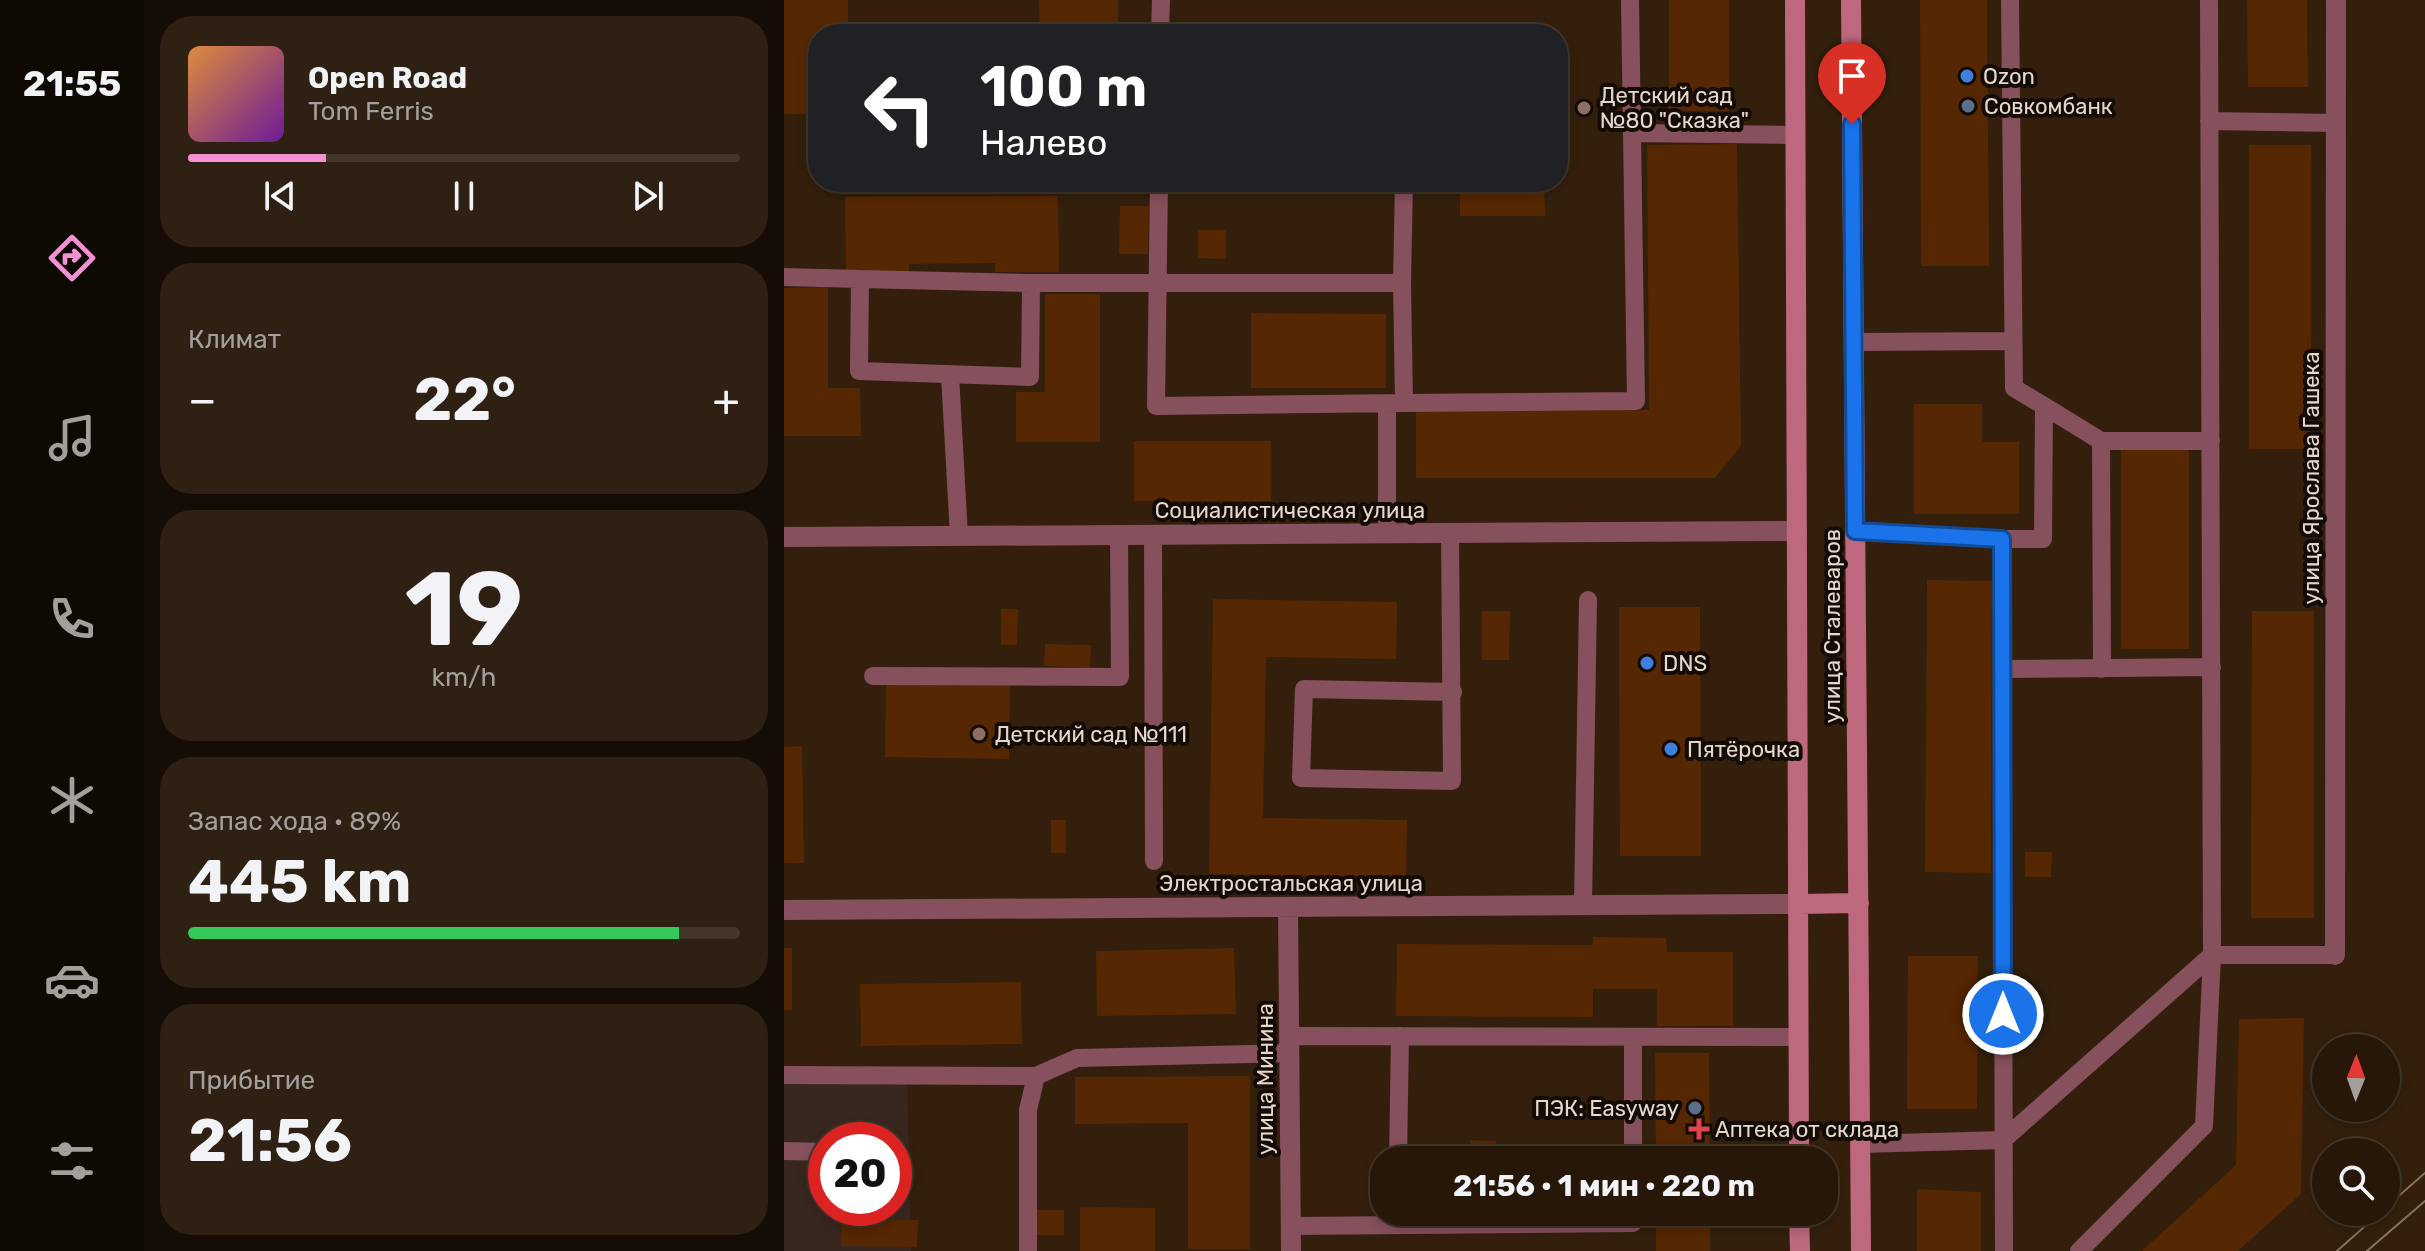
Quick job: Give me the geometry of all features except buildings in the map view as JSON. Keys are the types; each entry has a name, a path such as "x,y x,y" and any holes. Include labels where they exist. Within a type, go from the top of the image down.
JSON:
{"main road":[{"name":"улица Сталеваров","path":"1795,0 1799,1146"},
{"name":"улица Сталеваров","path":"1851,0 1861,1251"},
{"path":"1798,904 1859,903"},
{"path":"1799,1226 1800,1251"}],"street":[{"name":"улица Ярослава Гашека","path":"2335,955 2336,0"},
{"name":"Социалистическая улица","path":"784,537 1797,531"},
{"name":"Электростальская улица","path":"784,910 1798,904"},
{"name":"улица Минина","path":"1288,907 1291,1251"}],"lane":[{"path":"1160,24 1161,0"},
{"path":"1159,192 1156,406 1636,401 1630,0"},
{"path":"2010,0 2014,388 2101,441 2211,441"},
{"path":"2079,1251 2204,1126 2212,955 2209,0"},
{"path":"2209,121 2336,123"},
{"path":"1632,133 1795,135"},
{"path":"1387,533 1402,283 1404,192"},
{"path":"784,277 1031,283 1402,283"},
{"path":"860,279 859,371 1030,377 1031,283"},
{"path":"1854,342 2013,341"},
{"path":"950,375 959,536"},
{"path":"1855,531 2043,539 2044,406"},
{"path":"2101,441 2102,669"},
{"path":"1450,533 1453,692 1452,781 1301,778 1304,689 1453,692"},
{"path":"873,676 1120,677 1119,535"},
{"path":"1153,535 1154,861"},
{"path":"2002,539 2004,1251"},
{"path":"1583,905 1588,600"},
{"path":"2002,669 2212,667"},
{"path":"1860,1144 2003,1140 2212,955 2335,955"},
{"path":"784,1075 1036,1076 1077,1058 1400,1036 1799,1037"},
{"path":"1398,1146 1400,1036"},
{"path":"1633,1037 1633,1146"},
{"path":"1028,1251 1028,1110 1036,1076"},
{"path":"784,1151 808,1152"},
{"path":"1290,1226 1370,1220"}],"shaded area":[{"path":"784,1072 907,1072 908,1122 808,1122 808,1226 910,1226 911,1251 784,1251"}],"tram line":[{"path":"2400,1195 2425,1173"},
{"path":"2367,1251 2425,1201"},
{"path":"2337,1251 2365,1226"}],"place":[{"name":"Ozon","path":"1967,76"},
{"name":"Совкомбанк","path":"1968,106"},
{"name":"Детский сад №80 \"Сказка\"","path":"1584,108"},
{"name":"DNS","path":"1647,663"},
{"name":"Детский сад №111","path":"979,734"},
{"name":"Пятёрочка","path":"1671,749"},
{"name":"ПЭК: Easyway","path":"1695,1108"},
{"name":"Аптека от склада","path":"1699,1129"}],"route":[{"path":"1852,124 1855,531 2002,539 2003,1014"}]}
